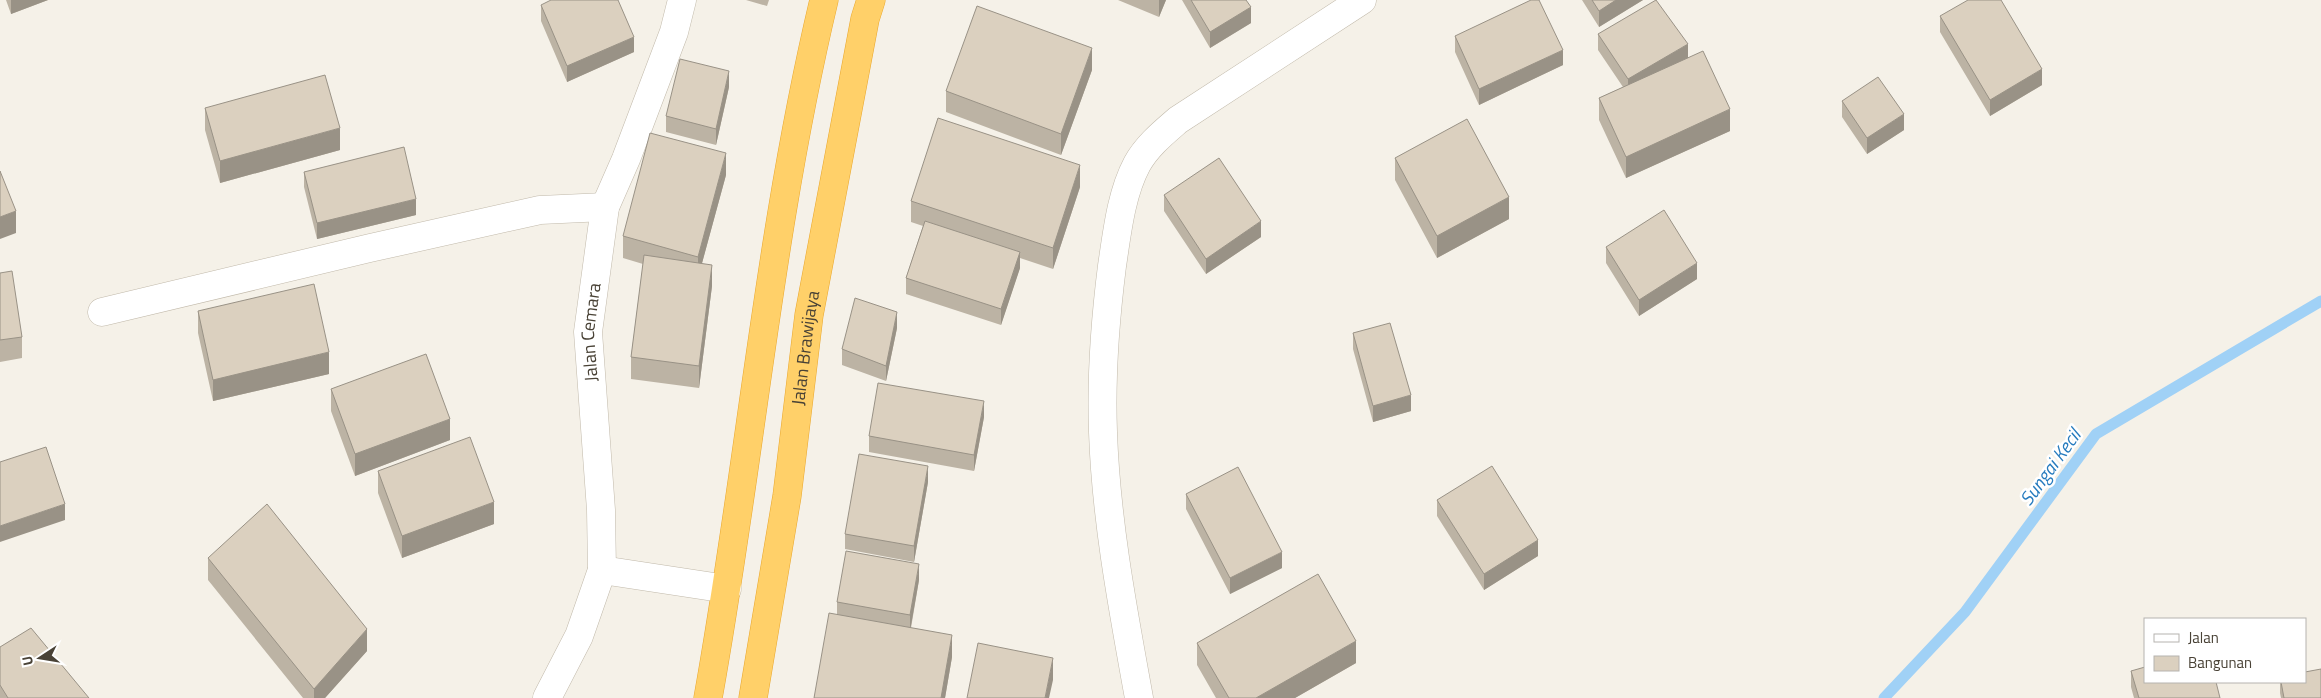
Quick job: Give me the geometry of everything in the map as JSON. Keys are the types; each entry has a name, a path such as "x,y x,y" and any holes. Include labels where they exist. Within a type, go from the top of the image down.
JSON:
{"highway":[{"path":"708,698 727,589 769,295 796,133 824,0"},
{"name":"Jalan Brawijaya","path":"753,698 787,496 809,315 865,19 871,0"}],"street":[{"name":"Jalan Cemara","path":"547,698 578,636 602,570 601,510 588,332 604,207 626,159 674,32 682,0"},
{"path":"1139,698 1115,555 1103,432 1106,314 1115,246 1128,184 1138,163 1152,142 1178,120 1362,0"},
{"path":"102,312 370,248 540,210 604,207"},
{"path":"602,570 727,589"}],"building":[{"path":"551,0 618,0 634,37 567,66 541,5"},
{"path":"1191,0 1246,0 1251,7 1210,32"},
{"path":"1531,0 1539,0 1563,50 1479,89 1455,36"},
{"path":"1592,0 1616,0 1599,11"},
{"path":"1656,0 1688,44 1628,79 1598,34"},
{"path":"1968,0 2001,0 2042,69 1990,100 1940,16"},
{"path":"977,6 1092,48 1061,134 946,91"},
{"path":"1703,51 1730,109 1626,157 1599,98"},
{"path":"680,59 729,71 716,129 666,116"},
{"path":"325,75 340,128 220,161 205,108"},
{"path":"1878,77 1904,114 1867,138 1842,101"},
{"path":"938,118 1080,165 1053,248 911,201"},
{"path":"1467,119 1509,197 1437,236 1395,158"},
{"path":"650,133 726,153 698,257 623,236"},
{"path":"404,147 416,199 317,223 304,172"},
{"path":"1219,158 1261,221 1206,259 1164,195"},
{"path":"0,171 16,211 0,217"},
{"path":"1664,210 1697,263 1639,300 1606,247"},
{"path":"925,221 1020,252 1001,309 906,278"},
{"path":"644,255 712,265 699,366 631,357"},
{"path":"12,271 22,337 0,340 0,273"},
{"path":"314,284 329,352 213,380 198,311"},
{"path":"855,298 897,312 886,366 842,349"},
{"path":"1390,323 1411,395 1373,406 1353,333"},
{"path":"426,354 450,419 355,454 331,389"},
{"path":"878,383 984,401 974,455 869,436"},
{"path":"470,437 494,502 402,536 378,471"},
{"path":"46,447 65,504 0,526 0,462"},
{"path":"859,454 928,466 914,546 845,534"},
{"path":"1492,466 1538,540 1484,574 1437,500"},
{"path":"1238,467 1282,552 1230,578 1186,494"},
{"path":"267,504 367,629 314,689 208,558"},
{"path":"846,551 919,564 910,615 837,602"},
{"path":"1318,574 1356,641 1256,698 1229,698 1197,643"},
{"path":"829,613 952,635 941,698 814,698"},
{"path":"31,628 89,698 8,698 0,685 0,647"},
{"path":"978,643 1053,658 1045,698 967,698"},
{"path":"2144,667 2144,683 2216,683 2220,698 2139,698 2131,671"},
{"path":"2321,669 2321,698 2284,698 2281,683 2306,683 2306,672"}],"waterway":[{"name":"Sungai Kecil","path":"1884,698 1965,612 2096,434 2321,301"}]}
